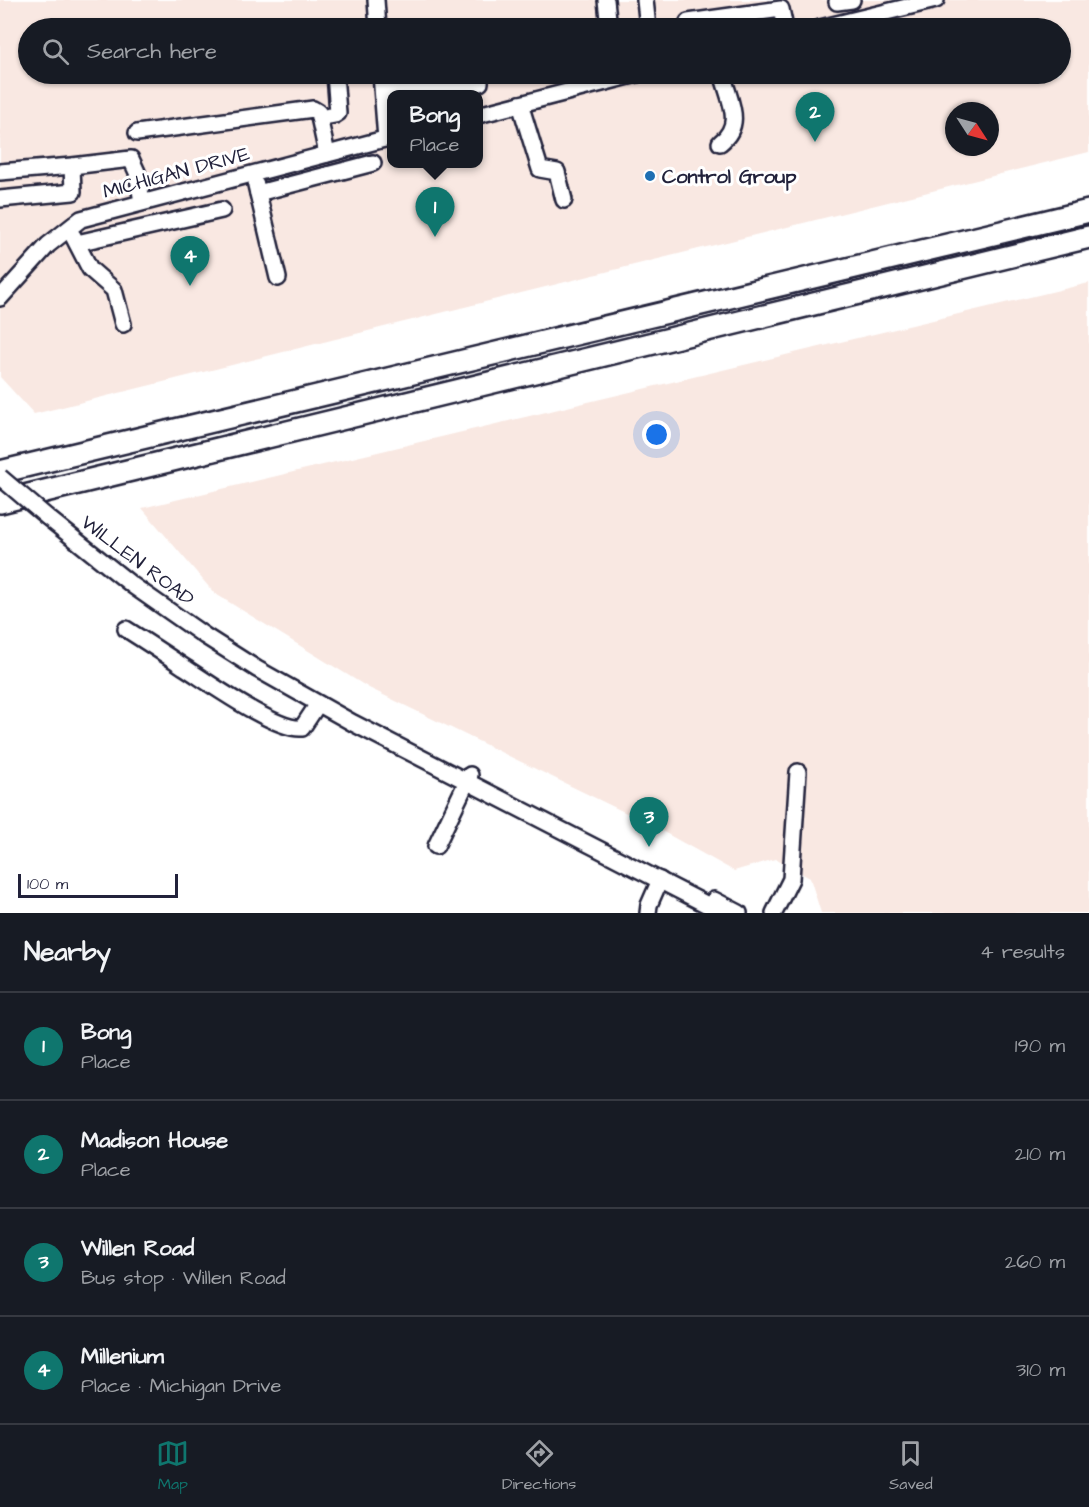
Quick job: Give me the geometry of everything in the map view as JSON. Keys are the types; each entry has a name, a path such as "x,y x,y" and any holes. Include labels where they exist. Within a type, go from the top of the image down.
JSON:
{"highway":[{"path":"0,472 1089,211"},
{"path":"0,502 1089,237"}],"street":[{"path":"376,0 377,18"},
{"path":"606,0 608,18"},
{"path":"645,0 647,18"},
{"path":"853,18 895,5 936,0"},
{"path":"717,18 782,9 783,18"},
{"path":"319,117 338,113 336,84"},
{"path":"382,84 387,122"},
{"path":"383,90 466,84"},
{"path":"483,114 598,84"},
{"path":"720,143 729,136 733,127 733,113 723,84"},
{"path":"520,104 540,170 557,172 564,200"},
{"path":"137,132 314,109 318,112 327,154"},
{"name":"MICHIGAN DRIVE","path":"0,298 48,245 81,219 387,139"},
{"path":"0,172 131,159 137,172 142,202"},
{"path":"258,193 373,163"},
{"path":"0,199 73,192 72,166"},
{"path":"253,173 278,278"},
{"path":"78,243 222,210"},
{"path":"69,229 90,269 114,290 123,324"},
{"name":"WILLEN ROAD","path":"0,477 132,585 257,669 318,704 739,913"},
{"path":"126,628 226,694 273,721 295,729 302,728 318,704"},
{"name":"WILLEN ROAD","path":"257,669 319,698 723,913"},
{"path":"774,913 791,879 798,772"},
{"path":"436,846 468,779"},
{"path":"634,913 649,909 660,880"}],"shaded area":[{"path":"0,0 1089,0 1089,152 34,414 0,377"},
{"path":"1089,283 1089,913 821,913 810,878 775,859 734,871 651,825 369,688 214,593 142,508"}],"place":[{"name":"Madison House","path":"815,142"},
{"name":"Control Group","path":"650,176"},
{"name":"Bong","path":"435,237"},
{"name":"Millenium","path":"190,286"},
{"name":"Willen Road","path":"649,847"}]}
